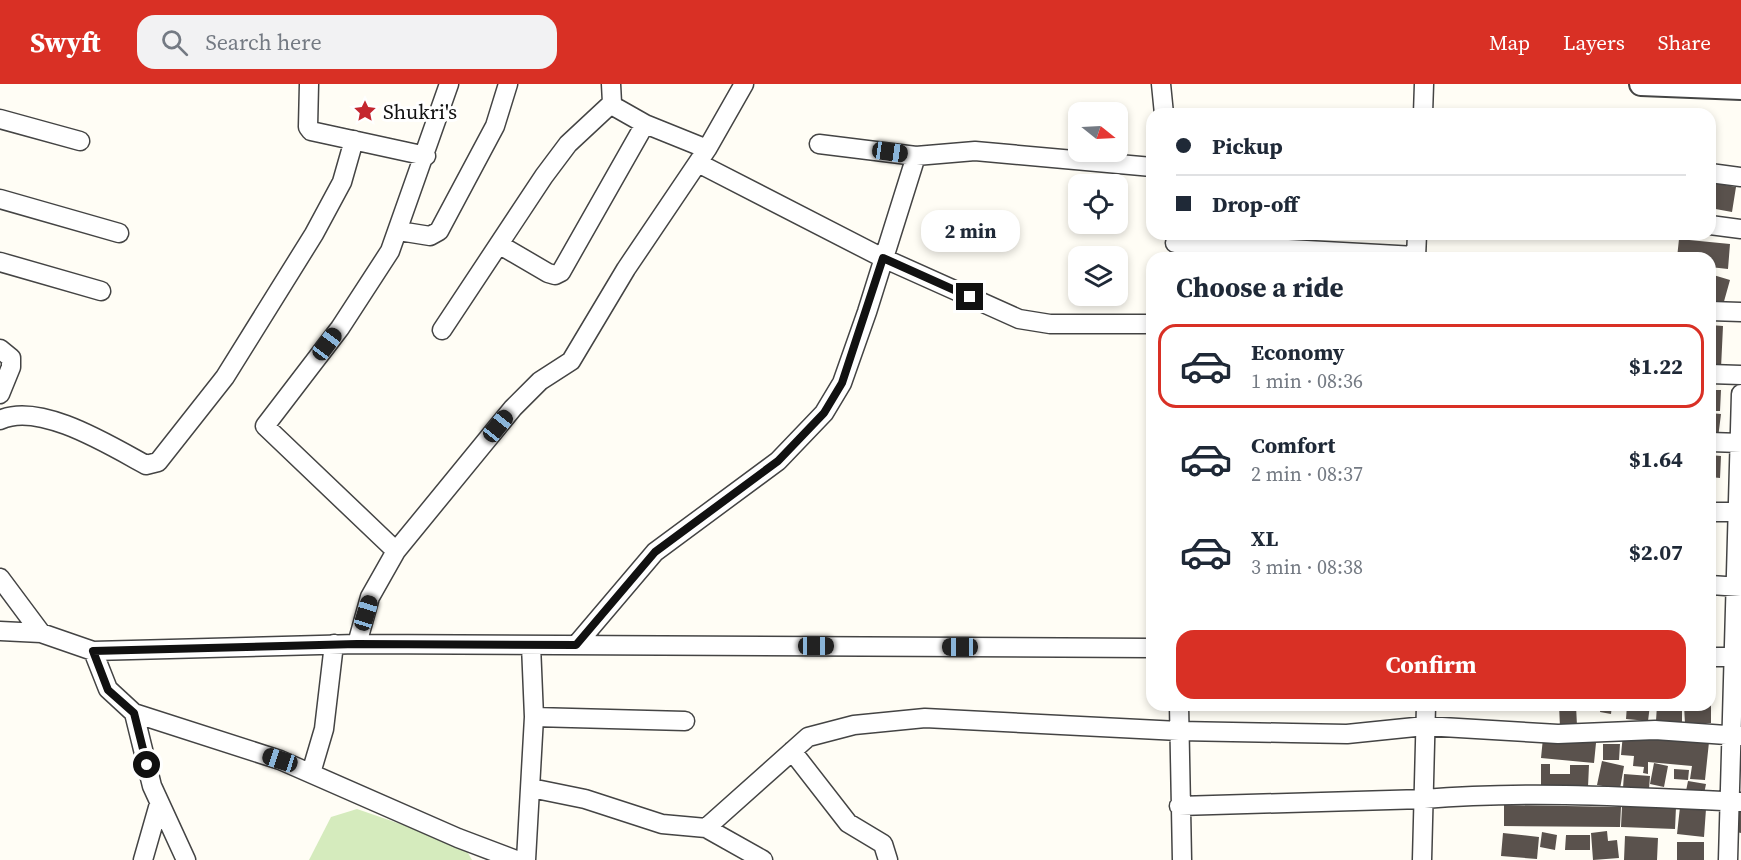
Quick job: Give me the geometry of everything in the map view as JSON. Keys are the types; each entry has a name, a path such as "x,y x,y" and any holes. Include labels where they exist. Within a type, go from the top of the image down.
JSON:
{"street":[{"path":"309,84 308,127 317,133 426,156"},
{"path":"396,551 265,426 340,328 390,251 426,156 449,84"},
{"path":"399,231 430,236 439,231 495,126 508,84"},
{"path":"611,84 612,103"},
{"path":"357,644 370,597 396,551 513,408 540,381 571,361 626,268 702,156 744,84"},
{"path":"1161,84 1163,108"},
{"path":"1423,108 1424,84"},
{"path":"1641,84 1741,88"},
{"path":"612,103 645,124 883,258 1006,314 1033,322 1146,324"},
{"path":"442,330 544,176 568,144 612,103"},
{"path":"0,119 80,141"},
{"path":"500,245 548,273 555,275 561,272 645,124"},
{"path":"0,420 32,414 97,438 146,465 158,462 225,376 314,234 342,182 354,140"},
{"path":"819,144 916,156 975,151 1146,165"},
{"path":"576,645 655,552 778,461 824,413 842,383 916,156"},
{"path":"1716,174 1741,177"},
{"path":"0,199 119,233"},
{"path":"1716,226 1741,229"},
{"path":"1175,245 1316,252"},
{"path":"0,262 101,291"},
{"path":"1716,311 1741,312"},
{"path":"0,349 11,358 11,367 0,394"},
{"path":"1716,374 1741,375"},
{"path":"1728,860 1735,802 1737,735 1741,394"},
{"path":"1716,442 1740,443"},
{"path":"1716,513 1738,512"},
{"path":"0,578 41,633"},
{"path":"1716,585 1739,587"},
{"path":"0,631 41,633 93,651 334,644 1146,648"},
{"path":"311,773 324,729 334,644"},
{"path":"526,860 534,717 531,645"},
{"path":"93,651 108,690 134,713 311,773 458,838 516,860"},
{"path":"1716,657 1738,656"},
{"path":"1179,711 1179,806 1182,860"},
{"path":"1422,860 1426,711"},
{"path":"134,713 159,804 186,860"},
{"path":"534,717 684,720"},
{"path":"706,828 808,737 854,724 925,718 1179,731 1347,734 1425,726 1558,734 1656,730 1737,735"},
{"path":"792,751 848,823 883,844 888,860"},
{"path":"531,788 585,799 662,824 706,828 752,857"},
{"path":"1179,806 1465,796 1674,798 1735,802"},
{"path":"143,860 159,804"}],"green space":[{"path":"357,809 464,846 472,860 309,860 331,817"}],"building":[{"path":"1716,183 1736,187 1732,212 1716,209"},
{"path":"1679,240 1730,244 1728,269 1716,268 1716,252 1678,252"},
{"path":"1716,276 1730,280 1723,305 1716,303"},
{"path":"1716,325 1723,326 1721,368 1716,368"},
{"path":"1716,390 1721,390 1720,411 1716,411"},
{"path":"1716,414 1721,414 1718,438 1716,438"},
{"path":"1716,456 1721,456 1720,478 1716,478"},
{"path":"1559,711 1576,711 1577,726 1560,727"},
{"path":"1627,711 1649,711 1648,721 1626,719"},
{"path":"1657,711 1682,711 1682,723 1656,721"},
{"path":"1684,711 1711,711 1711,723 1685,724"},
{"path":"1623,734 1709,742 1705,780 1690,779 1692,766 1648,762 1648,774 1643,773 1644,767 1633,766 1634,756 1621,755"},
{"path":"1543,738 1596,743 1594,763 1541,758"},
{"path":"1603,744 1620,744 1619,760 1603,760"},
{"path":"1602,761 1624,766 1620,789 1597,785"},
{"path":"1654,763 1668,766 1664,787 1650,784"},
{"path":"1541,764 1550,764 1550,774 1570,774 1570,765 1589,765 1588,787 1541,785"},
{"path":"1674,769 1689,770 1688,780 1674,779"},
{"path":"1624,774 1650,776 1649,789 1623,788"},
{"path":"1688,781 1706,784 1704,794 1686,791"},
{"path":"1504,805 1621,807 1620,827 1504,826"},
{"path":"1622,806 1676,807 1675,829 1621,827"},
{"path":"1737,806 1741,807 1741,833 1732,831"},
{"path":"1680,807 1706,809 1704,837 1677,834"},
{"path":"1607,831 1608,841 1617,840 1619,858 1593,860 1591,833"},
{"path":"1542,832 1557,835 1555,850 1540,847"},
{"path":"1503,833 1539,837 1537,859 1501,856"},
{"path":"1566,835 1590,835 1590,850 1565,850"},
{"path":"1625,836 1658,838 1657,860 1624,860"},
{"path":"1677,842 1704,842 1704,860 1677,860"}],"place":[{"name":"Shukri's","path":"365,111"}],"route":[{"path":"147,765 134,713 108,690 93,651 357,644 576,645 655,552 778,461 824,413 842,383 883,258 970,297"}]}
